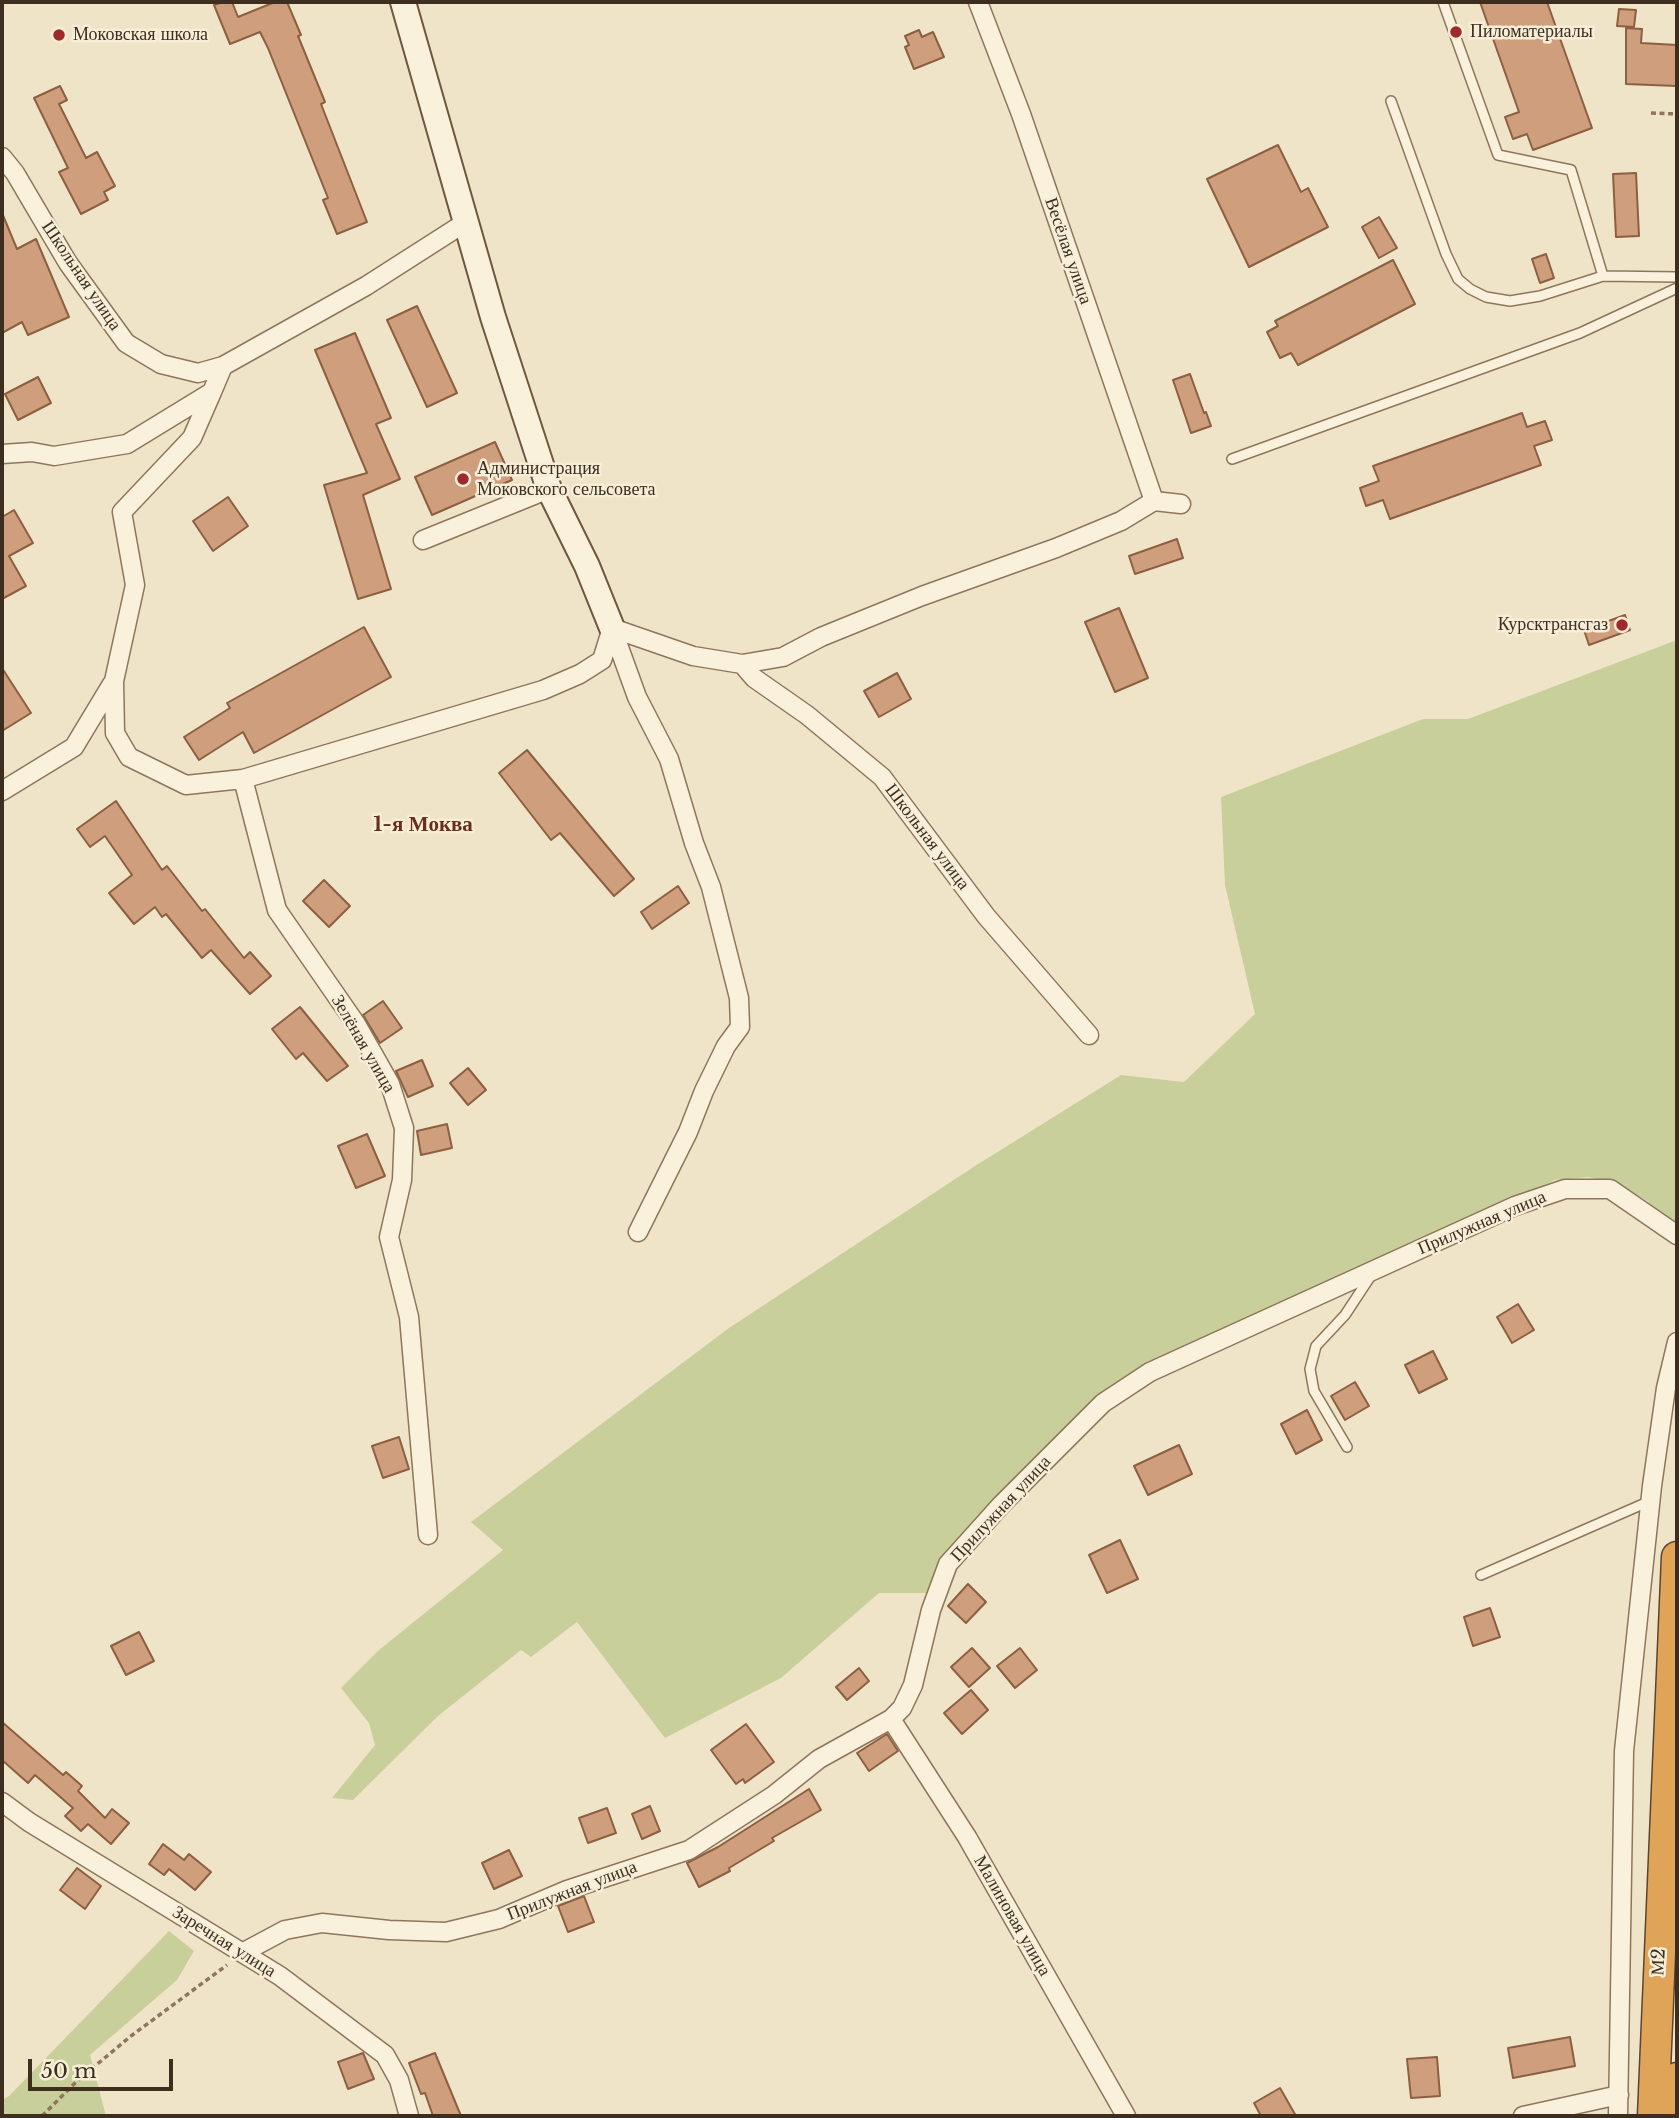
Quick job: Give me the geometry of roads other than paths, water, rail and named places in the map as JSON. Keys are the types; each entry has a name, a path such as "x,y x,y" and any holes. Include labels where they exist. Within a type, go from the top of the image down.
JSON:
{"highway":[{"name":"М2","path":"1653,2116 1677,1557"},
{"path":"1675,2116 1677,2078"}],"street":[{"path":"403,2 493,317 549,489 587,566 637,697 669,760 694,843 711,887 739,998 740,1027 726,1046 688,1132 638,1232"},
{"name":"Весёлая улица","path":"978,2 1021,114 1154,501"},
{"name":"Школьная улица","path":"2,157 15,173 68,263 126,343 162,364 198,373 223,366"},
{"path":"466,222 366,285 223,366 192,438 122,512 135,585 114,681 115,733 129,757 186,785 243,779 543,690 580,674 602,660 612,628"},
{"path":"2,454 32,452 54,456 127,443 212,392"},
{"path":"423,540 549,489"},
{"path":"612,628 693,656 742,664 783,657 821,637 922,596 1056,548 1121,521 1154,501 1181,504"},
{"name":"Школьная улица","path":"742,664 754,678 807,715 882,777 986,916 1089,1035"},
{"path":"2,791 74,747 114,681"},
{"name":"Зелёная улица","path":"243,779 277,911 356,1024 390,1084 404,1128 402,1181 389,1237 409,1317 428,1535"},
{"name":"Прилужная улица","path":"242,1953 285,1930 322,1923 388,1930 446,1932 499,1919 566,1890 689,1850 774,1795 820,1759 891,1719 902,1708 913,1685 931,1610 948,1564 1001,1505 1103,1403 1150,1372 1515,1206 1565,1189 1610,1189 1677,1235"},
{"path":"1618,2116 1624,1751 1650,1501 1665,1388 1677,1342"},
{"name":"Малиновая улица","path":"891,1719 967,1838 1126,2116"},
{"name":"Заречная улица","path":"2,1802 29,1822 280,1976 384,2055 399,2080 409,2116"},
{"path":"1523,2116 1619,2095"}],"lane":[{"path":"1443,2 1499,155 1571,170 1603,276"},
{"path":"1391,101 1446,254 1458,278 1470,289 1486,298 1510,301 1539,296 1603,276 1677,277"},
{"path":"1232,459 1580,333 1677,288"},
{"path":"1347,1447 1314,1391 1310,1369 1316,1346 1346,1315 1374,1270"},
{"path":"1481,1575 1650,1501"}],"place":[{"name":"Пиломатериалы","path":"1456,32"},
{"name":"Моковская школа","path":"59,35"},
{"name":"Администрация Моковского сельсовета","path":"463,479"},
{"name":"Курсктрансгаз","path":"1622,625"}],"district":[{"name":"1-я Моква","path":"423,825"}]}
